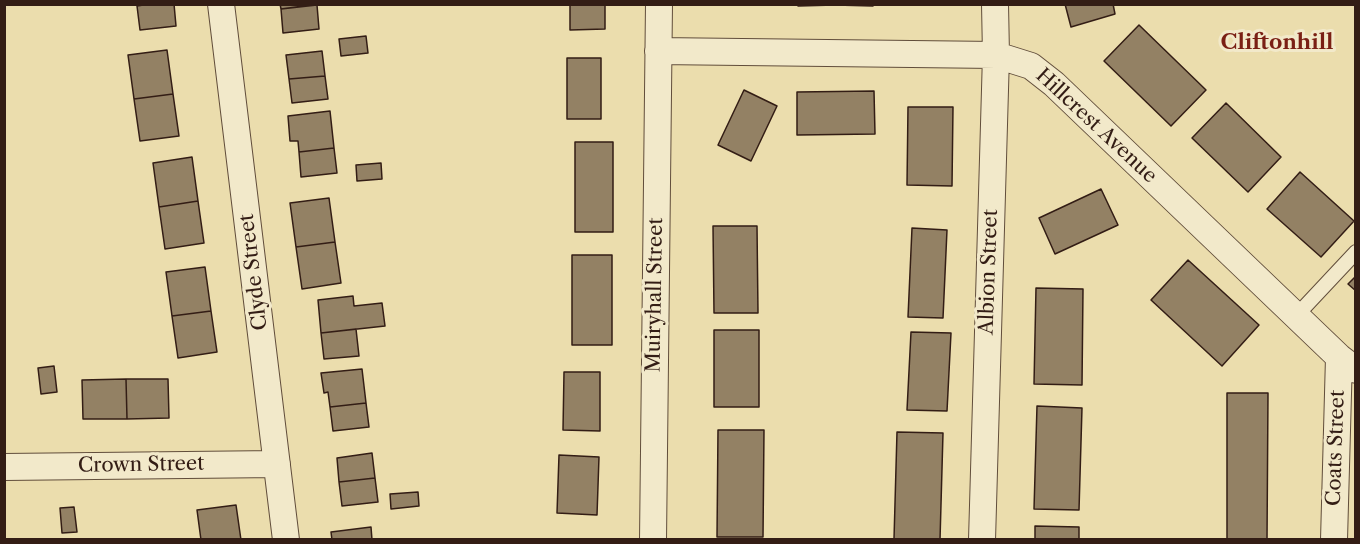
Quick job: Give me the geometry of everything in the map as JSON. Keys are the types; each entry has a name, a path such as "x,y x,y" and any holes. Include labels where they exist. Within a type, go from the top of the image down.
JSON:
{"street":[{"name":"Clyde Street","path":"221,4 286,540"},
{"name":"Muiryhall Street","path":"653,540 658,4"},
{"name":"Albion Street","path":"982,540 996,55 995,4"},
{"name":"Hillcrest Avenue","path":"658,51 996,55 1031,66 1054,84 1347,364"},
{"name":"Coats Street","path":"1334,540 1347,364"},
{"name":"Crown Street","path":"4,467 277,464"}],"lane":[{"path":"1297,315 1356,252"}],"building":[{"path":"174,4 176,26 140,30 137,6"},
{"path":"280,4 318,4 281,9"},
{"path":"570,4 605,4 605,29 570,30"},
{"path":"798,4 835,4 835,5 798,6"},
{"path":"873,4 873,6 835,5"},
{"path":"1065,4 1113,4 1115,14 1071,27"},
{"path":"317,5 319,29 283,33 281,9"},
{"path":"1139,25 1206,90 1171,126 1104,61"},
{"path":"366,36 368,53 341,56 339,39"},
{"path":"167,50 173,94 134,99 128,55"},
{"path":"322,51 325,76 289,79 286,55"},
{"path":"567,58 601,58 601,119 567,119"},
{"path":"325,76 328,99 292,103 289,79"},
{"path":"744,90 777,106 751,161 718,145"},
{"path":"874,91 875,134 797,135 797,92"},
{"path":"173,94 179,136 140,141 134,99"},
{"path":"1226,103 1281,157 1248,192 1192,138"},
{"path":"908,107 953,107 952,186 907,185"},
{"path":"330,111 334,148 299,152 298,141 290,141 288,116"},
{"path":"575,142 613,142 613,232 575,232"},
{"path":"334,148 337,173 301,177 299,152"},
{"path":"192,157 198,201 159,207 153,163"},
{"path":"381,163 382,179 357,181 356,165"},
{"path":"1300,172 1354,221 1321,257 1267,209"},
{"path":"1101,189 1118,225 1055,254 1039,218"},
{"path":"329,198 335,242 296,247 290,203"},
{"path":"198,201 204,243 165,249 159,207"},
{"path":"713,226 757,226 758,313 714,313"},
{"path":"912,228 947,230 943,318 908,317"},
{"path":"335,242 341,283 302,289 296,247"},
{"path":"572,255 612,255 612,345 572,345"},
{"path":"1188,260 1259,325 1222,366 1151,300"},
{"path":"205,267 211,311 172,316 166,272"},
{"path":"1356,276 1356,291 1348,284"},
{"path":"1036,288 1083,289 1082,385 1034,384"},
{"path":"353,296 354,306 382,303 385,326 321,333 318,300"},
{"path":"211,311 217,352 178,358 172,316"},
{"path":"356,329 359,356 324,359 321,333"},
{"path":"714,330 759,330 759,407 714,407"},
{"path":"911,332 951,333 947,411 907,410"},
{"path":"54,366 57,392 41,394 38,368"},
{"path":"362,369 366,403 330,407 328,392 324,393 321,373"},
{"path":"564,372 600,372 600,431 563,430"},
{"path":"126,379 168,379 169,418 127,419"},
{"path":"126,379 127,419 83,419 82,380"},
{"path":"1227,393 1268,393 1267,540 1227,540"},
{"path":"366,403 369,427 333,431 330,407"},
{"path":"1037,406 1082,408 1079,510 1034,509"},
{"path":"718,430 764,430 763,537 717,537"},
{"path":"897,432 943,433 940,540 894,539"},
{"path":"372,453 375,478 339,482 337,458"},
{"path":"559,455 599,457 597,515 557,513"},
{"path":"375,478 378,502 342,506 339,482"},
{"path":"418,492 419,506 391,509 390,494"},
{"path":"236,505 241,540 201,540 197,510"},
{"path":"74,507 77,532 62,533 60,508"},
{"path":"1035,526 1079,527 1079,540 1035,540"},
{"path":"371,527 372,540 332,540 331,532"}],"district":[{"name":"Cliftonhill","path":"1277,43"}]}
